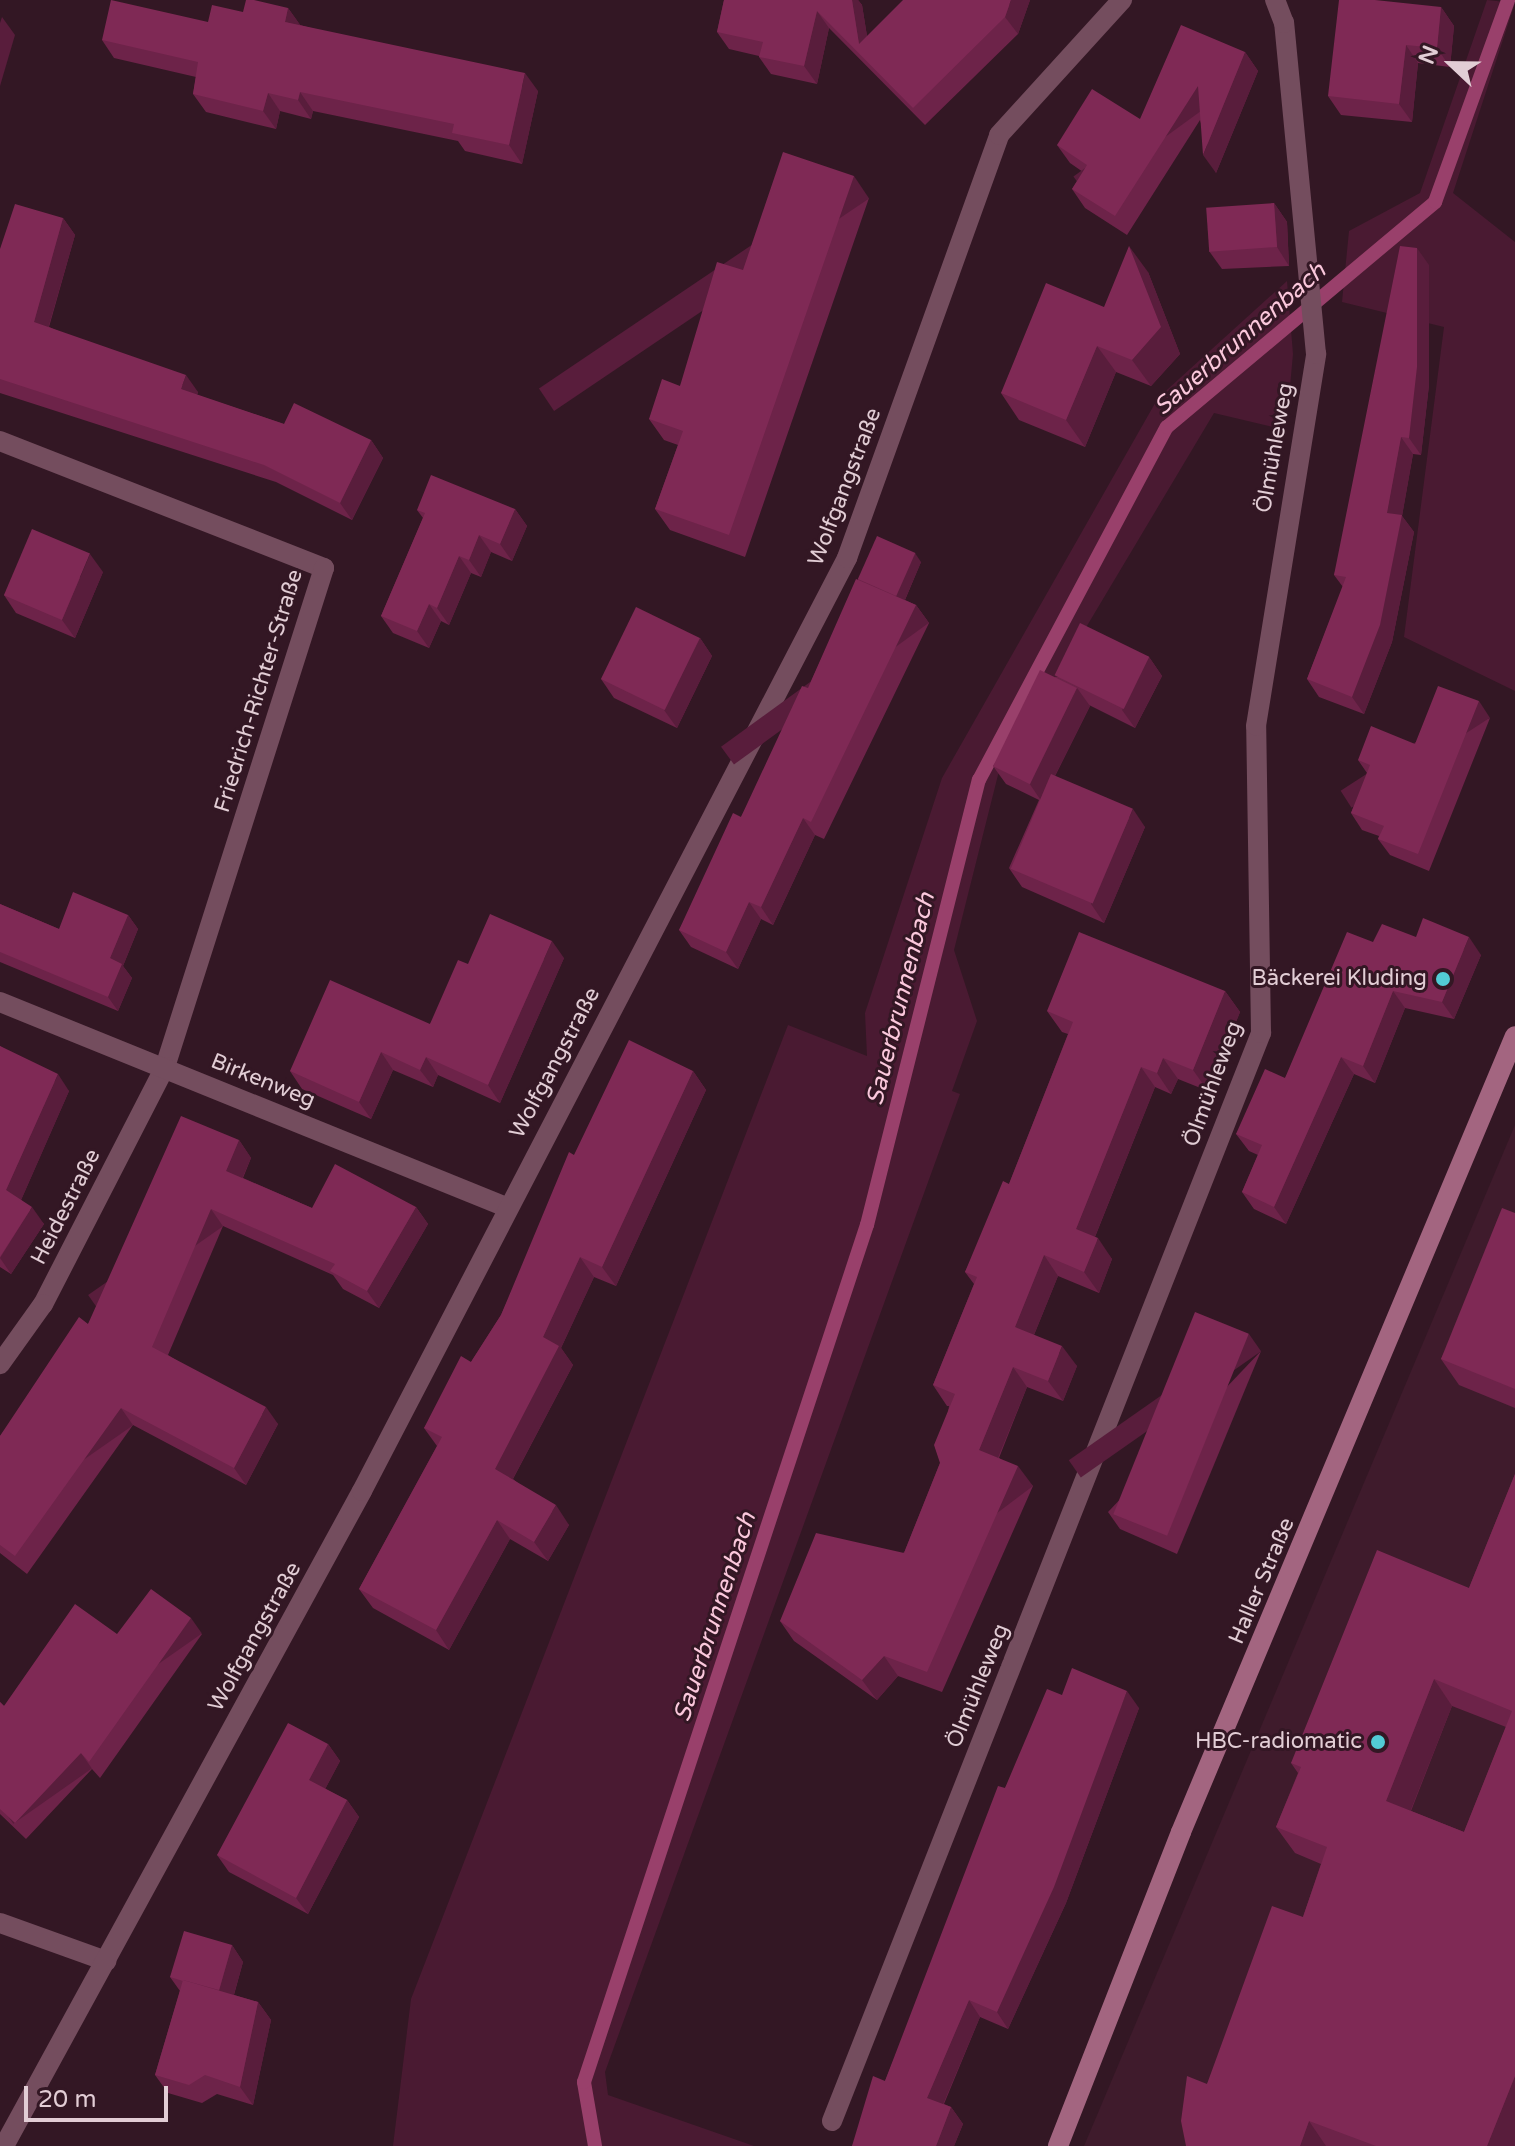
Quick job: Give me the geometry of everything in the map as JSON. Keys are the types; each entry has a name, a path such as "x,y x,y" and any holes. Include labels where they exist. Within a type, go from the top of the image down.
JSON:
{"main road":[{"name":"Haller Straße","path":"1058,2146 1181,1832 1515,1036"}],"street":[{"name":"Wolfgangstraße","path":"4,2146 362,1491 506,1207 847,558 999,135 1122,0"},
{"name":"Ölmühleweg","path":"832,2121 1261,1033 1256,726 1316,354 1284,23 1275,0"},
{"name":"Friedrich-Richter-Straße","path":"0,441 324,568 165,1067"},
{"name":"Birkenweg","path":"0,1002 506,1207"},
{"name":"Heidestraße","path":"0,1364 43,1304 165,1067"},
{"path":"0,1923 106,1961"}],"shaded area":[{"path":"1487,0 1515,3 1453,193 1515,242 1515,691 1404,637 1444,327 1342,302 1349,231 1420,193"},
{"path":"1287,281 1293,354 1286,430 1214,413 998,775 954,950 977,1021 952,1091 960,1094 605,2072 608,2095 754,2146 393,2146 411,1999 788,1025 867,1056 865,1013 942,778 1158,398"},
{"path":"1515,1125 1515,2146 1084,2146"}],"building":[{"path":"111,0 208,22 212,5 243,12 246,0 254,0 288,8 285,22 525,73 509,145 452,133 454,124 300,92 298,100 268,93 263,111 193,94 198,62 102,40"},
{"path":"724,0 852,0 859,44 903,0 1011,0 1005,17 913,108 817,11 804,66 759,57 763,42 717,32"},
{"path":"1339,0 1375,0 1441,7 1437,48 1406,45 1399,104 1328,96"},
{"path":"1181,25 1245,52 1203,155 1198,86 1115,216 1072,189 1087,165 1057,145 1092,89 1140,119"},
{"path":"783,152 854,176 729,535 655,509 683,431 649,419 662,379 680,386 717,262 743,270"},
{"path":"1274,203 1277,247 1209,252 1206,208"},
{"path":"15,204 63,218 34,322 186,375 181,389 284,424 294,403 371,440 340,503 264,465 0,379 0,249"},
{"path":"1129,246 1161,327 1132,360 1097,346 1066,420 1001,393 1046,283 1104,307"},
{"path":"1400,246 1417,248 1417,367 1409,438 1401,437 1387,513 1402,515 1380,625 1352,697 1307,679 1346,577 1334,575"},
{"path":"431,475 515,509 500,544 479,535 469,560 459,556 437,608 429,604 417,631 381,616 425,513 417,510"},
{"path":"32,529 90,554 62,620 4,595"},
{"path":"877,536 915,553 896,596 858,579"},
{"path":"856,579 916,605 811,822 803,818 761,907 749,902 726,952 679,930 733,813 741,817 802,686 808,688"},
{"path":"636,607 700,638 665,710 601,679"},
{"path":"1080,623 1149,657 1124,709 1055,675"},
{"path":"1040,670 1077,688 1030,784 993,766"},
{"path":"1438,686 1479,701 1418,854 1378,839 1384,826 1351,813 1370,765 1358,760 1371,726 1415,744"},
{"path":"1051,774 1133,809 1093,904 1011,869"},
{"path":"73,892 128,915 110,958 122,964 108,997 0,952 0,904 59,929"},
{"path":"490,914 552,941 488,1085 426,1057 420,1070 381,1052 359,1102 290,1071 330,980 430,1024 458,960 468,964"},
{"path":"1423,918 1469,937 1442,1002 1393,991 1363,1066 1341,1057 1274,1207 1242,1192 1262,1145 1236,1134 1265,1069 1285,1078 1347,932 1373,942 1382,924 1416,937"},
{"path":"1079,932 1225,991 1193,1070 1163,1058 1157,1073 1141,1067 1076,1229 1098,1238 1084,1272 1044,1255 1015,1327 1062,1346 1048,1381 1013,1367 979,1450 1018,1466 927,1672 884,1656 862,1680 780,1621 816,1533 904,1553 940,1463 934,1445 955,1394 933,1385 977,1277 965,1272 1003,1181 1009,1184 1073,1022 1047,1011"},
{"path":"629,1040 693,1071 602,1267 580,1257 543,1337 559,1346 495,1469 556,1505 534,1542 497,1520 436,1630 359,1589 442,1437 424,1428 461,1356 471,1362 501,1315 569,1152 574,1155"},
{"path":"0,1046 58,1074 6,1190 32,1207 0,1257"},
{"path":"181,1116 239,1140 226,1171 312,1208 335,1164 416,1207 367,1291 330,1271 335,1264 211,1209 152,1347 266,1407 234,1468 121,1408 15,1556 0,1545 0,1436 79,1317 88,1324"},
{"path":"1502,1208 1515,1213 1515,1389 1441,1359"},
{"path":"1195,1312 1249,1334 1167,1536 1113,1514"},
{"path":"1515,1474 1515,2076 1487,2146 1376,2146 1309,2121 1300,2146 1186,2146 1181,2121 1187,2076 1207,2084 1272,1906 1303,1917 1327,1847 1276,1827 1301,1767 1291,1763 1377,1550 1469,1588","holes":["1434,1679 1512,1711 1464,1832 1386,1801"]},
{"path":"151,1589 191,1618 89,1762 81,1753 15,1823 0,1809 0,1702 4,1706 75,1604 117,1634"},
{"path":"1072,1668 1127,1691 1054,1887 997,2012 969,2000 927,2098 951,2107 936,2146 852,2146 873,2076 885,2081 998,1786 1005,1788 1047,1689 1062,1695"},
{"path":"288,1723 328,1744 309,1780 347,1800 296,1898 217,1855"},
{"path":"184,1931 232,1945 219,1990 170,1977"},
{"path":"183,1980 258,2002 240,2087 205,2075 189,2085 155,2075"}],"waterway":[{"name":"Sauerbrunnenbach","path":"595,2146 584,2082 867,1225 979,780 1167,427 1435,202 1508,0"}],"place":[{"name":"Bäckerei Kluding","path":"1443,979"},
{"name":"HBC-radiomatic","path":"1378,1742"}]}
